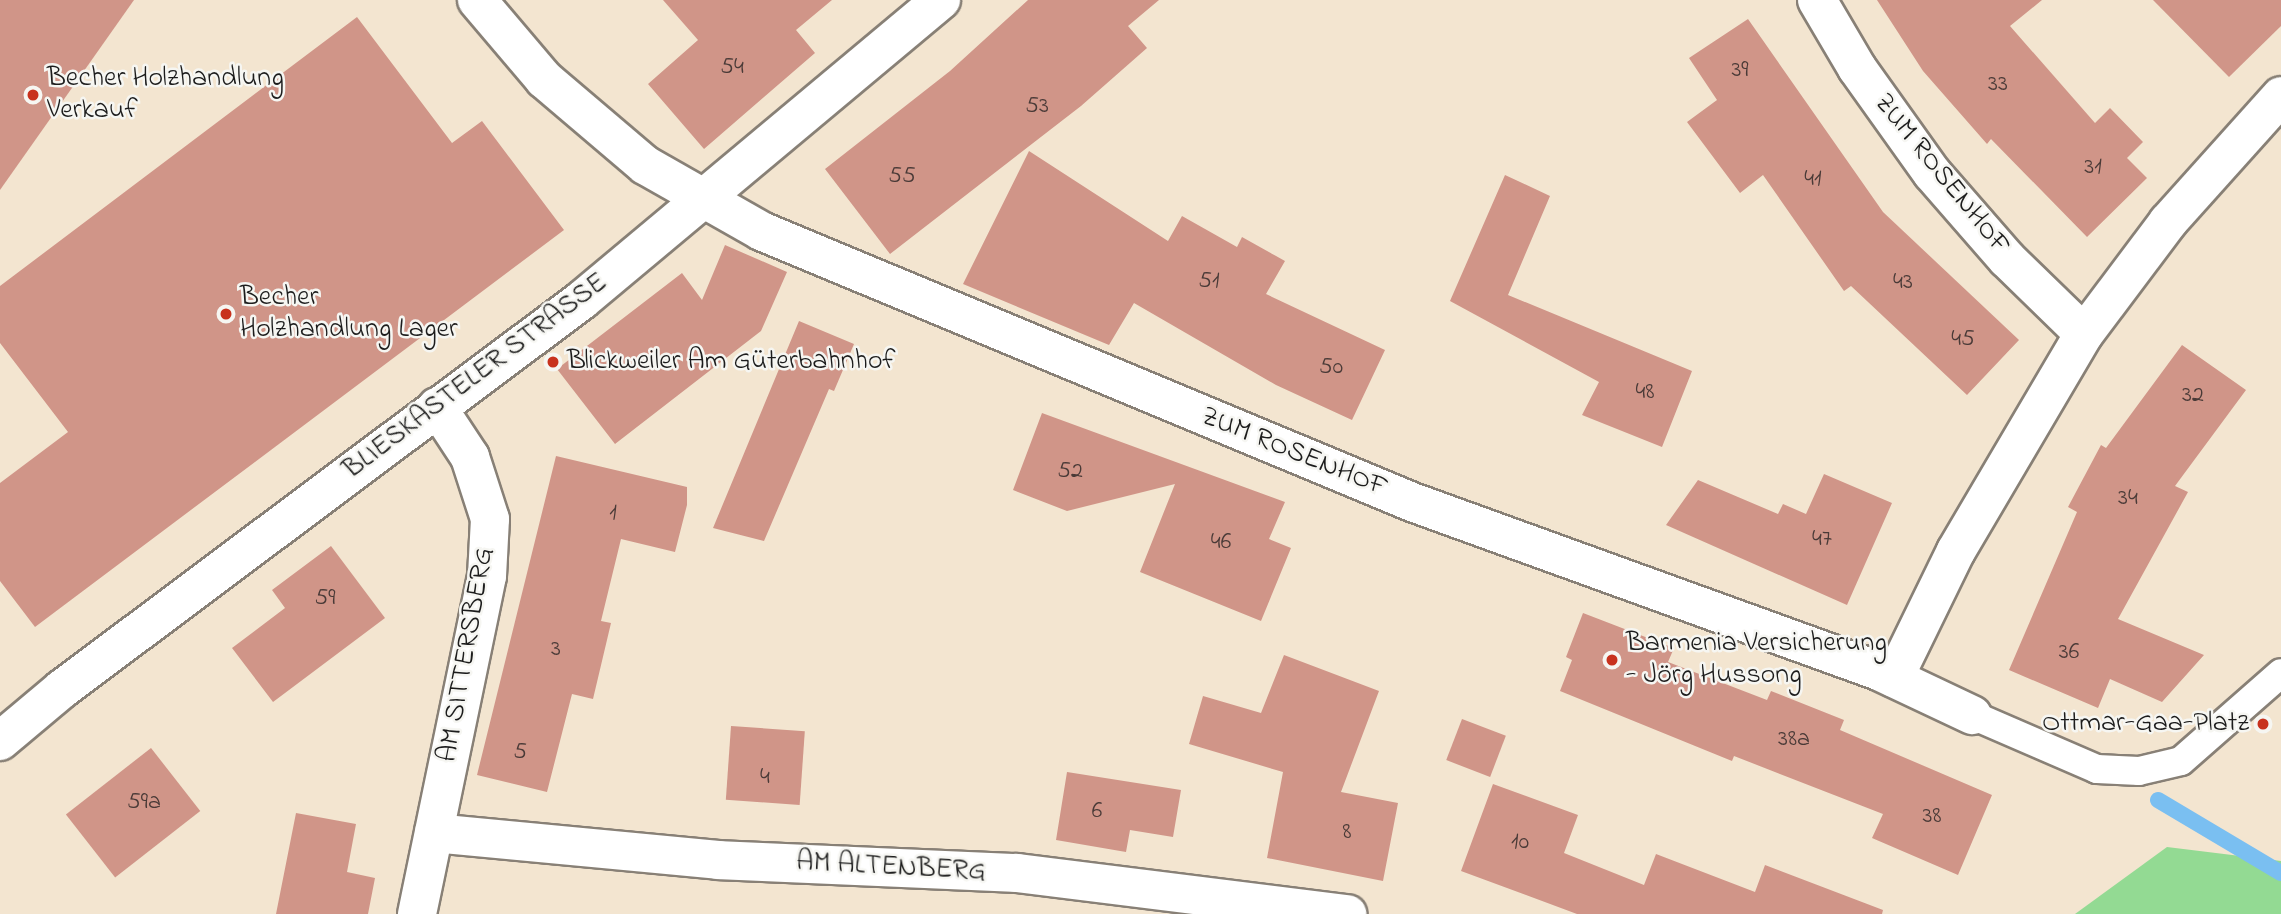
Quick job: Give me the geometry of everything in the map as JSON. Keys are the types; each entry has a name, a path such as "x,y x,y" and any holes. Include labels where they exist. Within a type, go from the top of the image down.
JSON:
{"street":[{"name":"ZUM ROSENHOF","path":"477,0 544,79 645,165 704,202 967,319 1399,497 1894,678 1972,715"},
{"name":"BLIESKASTELER STRASSE","path":"0,741 62,689 704,202 941,0"},
{"name":"ZUM ROSENHOF","path":"1817,0 1857,68 1932,173 2007,260 2084,334"},
{"path":"1894,678 1956,551 2084,334 2168,222 2281,96"},
{"name":"AM SITTERSBERG","path":"418,914 487,576 490,519 470,457 437,407"},
{"name":"AM ALTENBERG","path":"434,833 718,860 1017,873 1347,914"}],"lane":[{"path":"1972,715 2097,769 2139,771 2181,761 2281,673"}],"green space":[{"path":"2167,847 2281,861 2281,914 2075,914"}],"building":[{"name":"Becher Holzhandlung Verkauf","path":"0,0 134,0 0,190"},
{"path":"663,0 832,0 796,30 815,53 704,149 648,84 698,40"},
{"path":"1028,0 1159,0 1128,26 1147,48 1081,106 890,254 825,169 950,71"},
{"path":"1877,0 2042,0 2010,26 2095,123 2110,108 2143,142 2127,158 2147,178 2087,237 1991,139 1987,144 1923,71"},
{"path":"2153,0 2281,0 2281,26 2229,77"},
{"name":"Becher Holzhandlung Lager","path":"357,17 452,143 482,121 564,230 35,627 0,581 0,483 68,432 0,343 0,286"},
{"path":"1748,19 1883,212 2019,340 1967,395 1851,286 1844,291 1763,175 1740,193 1687,122 1717,100 1689,58"},
{"path":"1029,151 1168,241 1182,216 1237,247 1242,237 1285,261 1266,294 1385,350 1352,420 1276,385 1134,303 1109,345 963,284"},
{"path":"1505,175 1550,196 1508,295 1692,371 1662,447 1582,415 1599,382 1450,301"},
{"path":"725,245 787,272 761,331 615,444 557,369 682,273 702,300"},
{"path":"799,321 854,344 834,391 829,389 764,541 713,528"},
{"path":"2182,345 2246,390 2175,486 2188,492 2118,619 2204,655 2162,702 2110,679 2098,708 2009,670 2077,512 2068,507 2101,445 2106,448"},
{"path":"1042,413 1285,502 1269,539 1291,548 1261,621 1140,572 1175,484 1067,511 1013,490"},
{"path":"556,456 687,487 687,505 675,552 621,539 601,621 611,623 593,699 572,694 547,792 477,775"},
{"path":"1824,474 1892,503 1847,605 1666,525 1698,480 1778,514 1783,504 1806,514"},
{"path":"331,546 385,618 273,702 232,648 285,608 272,590"},
{"path":"1583,613 1674,648 1668,662 1767,700 1771,691 1844,720 1840,730 1992,795 1958,875 1872,838 1883,814 1734,756 1732,761 1560,691 1572,660 1566,657"},
{"path":"1284,655 1379,691 1341,792 1398,803 1383,881 1267,858 1283,772 1189,744 1203,696 1261,713"},
{"path":"1462,719 1506,736 1490,777 1446,760"},
{"path":"731,726 805,731 800,805 726,800"},
{"path":"151,748 200,811 115,878 66,814"},
{"path":"1067,772 1181,790 1173,837 1130,830 1126,852 1056,840"},
{"path":"1493,784 1578,815 1564,853 1644,885 1656,854 1755,892 1765,865 1883,910 1882,914 1577,914 1461,871"},
{"path":"296,813 356,824 347,872 375,878 368,914 276,914"}],"waterway":[{"path":"2158,800 2281,873"}],"place":[{"name":"Becher Holzhandlung Verkauf","path":"33,95"},
{"name":"Becher Holzhandlung Lager","path":"226,314"},
{"name":"Blickweiler Am Güterbahnhof","path":"553,362"},
{"name":"Barmenia Versicherung - Jörg Hussong","path":"1612,660"},
{"name":"Ottmar-Gaa-Platz","path":"2263,724"}]}
